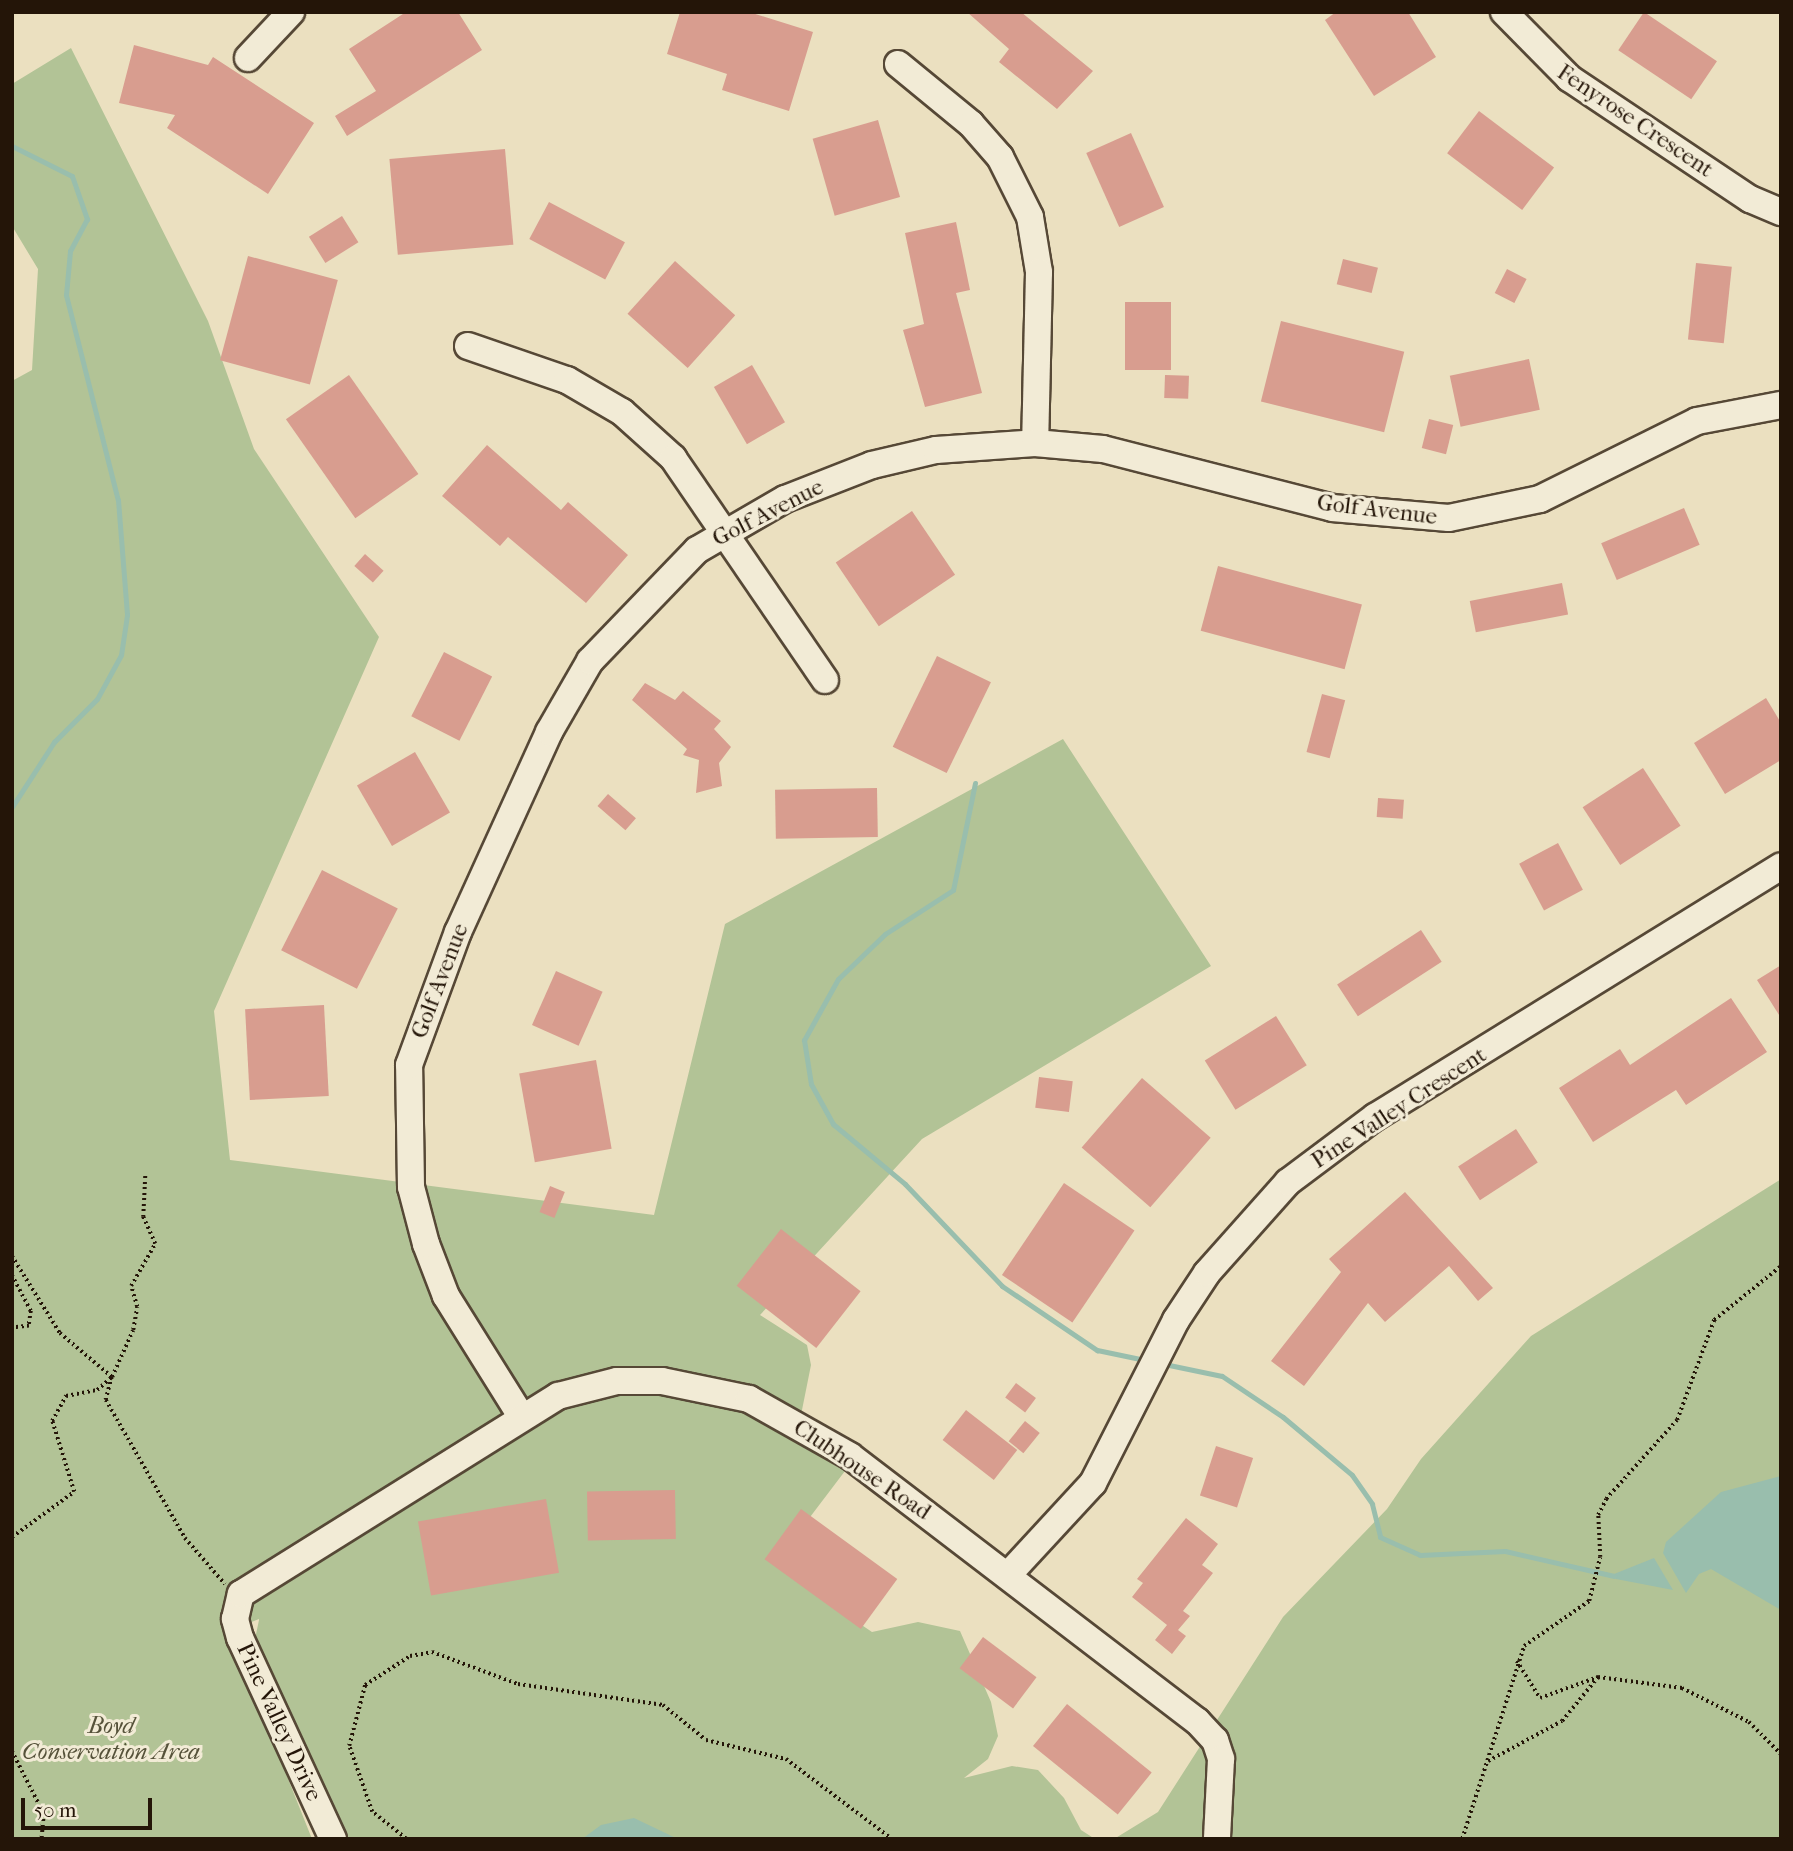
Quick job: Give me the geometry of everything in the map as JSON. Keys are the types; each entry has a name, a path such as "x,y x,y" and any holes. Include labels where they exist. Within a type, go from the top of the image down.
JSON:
{"street":[{"path":"248,58 291,12"},
{"name":"Fenyrose Crescent","path":"1504,12 1569,78 1750,199 1781,212"},
{"path":"898,64 971,124 1000,157 1030,218 1039,272 1035,443"},
{"path":"468,346 567,380 622,412 673,458 721,536 825,680"},
{"name":"Golf Avenue","path":"521,1416 446,1296 426,1244 411,1187 409,1065 458,932 549,732 590,661 697,550 785,499 872,465 936,450 1035,443 1103,449 1332,509 1449,518 1540,499 1697,422 1781,403"},
{"name":"Pine Valley Crescent","path":"1008,1574 1093,1483 1176,1320 1207,1273 1288,1182 1376,1117 1781,866"},
{"name":"Clubhouse Road","path":"236,1604 247,1587 521,1416 558,1396 617,1381 696,1385 749,1399 850,1456 1198,1721 1219,1749 1217,1839"},
{"name":"Pine Valley Drive","path":"236,1604 240,1638 333,1839"}],"path":[{"path":"145,1176 143,1217 155,1244 131,1286 137,1307 132,1330 112,1377 106,1400 185,1538 216,1569 236,1604"},
{"path":"12,1256 60,1333 112,1377"},
{"path":"1462,1839 1489,1761 1517,1661 1529,1638 1589,1601 1597,1586 1600,1560 1598,1515 1633,1465 1677,1420 1705,1335 1727,1306 1781,1266"},
{"path":"12,1275 31,1311 29,1326 12,1328"},
{"path":"12,1537 74,1492 52,1421 66,1396 97,1390 112,1377"},
{"path":"405,1839 372,1812 349,1746 365,1685 410,1656 432,1652 519,1684 663,1705 706,1740 786,1759 892,1839"},
{"path":"1517,1661 1540,1698 1598,1677 1657,1682 1705,1698 1749,1722 1781,1754"},
{"path":"1489,1761 1562,1721 1598,1677"},
{"path":"12,1751 44,1814 42,1839"}],"green space":[{"name":"Boyd Conservation Area","path":"71,48 208,321 254,449 379,637 214,1011 230,1160 654,1215 725,924 1063,739 1211,966 922,1139 760,1315 807,1345 811,1365 800,1420 848,1467 801,1529 835,1607 872,1632 918,1622 960,1631 991,1702 998,1736 988,1759 964,1778 1012,1766 1038,1770 1064,1798 1081,1830 1095,1839 321,1839 275,1746 312,1839 12,1839 12,381 32,370 38,269 12,226 12,84","holes":["259,1619 247,1677 228,1631"]},
{"path":"1781,1179 1781,1839 1114,1839 1158,1812 1283,1617 1387,1509 1421,1459 1531,1336"}],"shaded area":[{"path":"1781,1476 1781,1610 1711,1569 1699,1574 1686,1593 1663,1553 1666,1542 1721,1492"},
{"path":"1654,1558 1673,1590 1616,1579 1614,1574"},
{"path":"634,1818 678,1839 582,1839 601,1825"}],"building":[{"path":"406,12 458,12 482,50 347,136 335,116 376,91 349,49"},
{"path":"680,12 749,12 813,32 789,111 722,90 727,74 667,54"},
{"path":"967,12 1021,12 1093,71 1057,109 999,62 1009,49"},
{"path":"1336,12 1408,12 1436,57 1374,96 1325,20"},
{"path":"1644,12 1717,61 1691,99 1618,50"},
{"path":"134,45 208,65 213,57 314,123 268,194 167,128 175,115 119,103"},
{"path":"1479,111 1554,168 1522,210 1447,153"},
{"path":"878,120 900,197 835,216 813,139"},
{"path":"1131,133 1164,207 1119,227 1086,153"},
{"path":"505,149 513,245 398,255 389,159"},
{"path":"549,202 625,242 605,279 529,239"},
{"path":"342,216 358,242 325,263 309,237"},
{"path":"956,222 970,290 956,293 982,393 925,407 903,330 924,324 905,233"},
{"path":"248,256 338,280 310,384 220,360"},
{"path":"1343,259 1378,268 1372,293 1337,284"},
{"path":"675,261 735,315 688,368 627,314"},
{"path":"1696,263 1732,267 1724,343 1688,340"},
{"path":"1507,269 1527,279 1514,303 1495,293"},
{"path":"1125,302 1171,302 1171,370 1125,370"},
{"path":"1281,321 1404,352 1384,432 1261,402"},
{"path":"1529,359 1540,410 1461,427 1450,376"},
{"path":"752,365 785,422 747,444 714,387"},
{"path":"349,375 418,474 355,518 286,419"},
{"path":"1165,375 1189,376 1188,399 1164,398"},
{"path":"1429,419 1453,425 1446,454 1422,448"},
{"path":"487,445 561,510 568,502 628,555 586,603 508,537 500,546 442,496"},
{"path":"1684,508 1700,545 1617,580 1601,543"},
{"path":"912,511 955,575 879,626 836,562"},
{"path":"365,554 384,571 373,583 354,566"},
{"path":"1218,566 1362,605 1345,669 1201,631"},
{"path":"1562,583 1568,614 1476,632 1470,601"},
{"path":"444,652 492,677 459,741 411,716"},
{"path":"937,656 991,682 947,773 893,747"},
{"path":"645,683 675,700 683,691 721,721 714,729 731,747 719,763 722,786 696,793 699,760 683,755 687,749 632,700"},
{"path":"1322,694 1345,700 1330,758 1306,752"},
{"path":"1766,698 1781,723 1781,760 1725,794 1694,743"},
{"path":"415,752 450,813 392,846 357,786"},
{"path":"1643,768 1681,826 1620,865 1583,807"},
{"path":"877,788 878,837 776,839 775,790"},
{"path":"608,794 636,818 625,830 598,806"},
{"path":"1378,798 1404,800 1403,819 1377,817"},
{"path":"1558,843 1583,890 1544,910 1519,864"},
{"path":"322,870 398,909 357,989 281,950"},
{"path":"1421,930 1442,962 1358,1016 1337,984"},
{"path":"1781,965 1781,1018 1757,980"},
{"path":"556,971 603,992 579,1046 532,1025"},
{"path":"1731,998 1767,1052 1686,1105 1676,1090 1593,1142 1559,1088 1620,1049 1630,1065"},
{"path":"324,1005 329,1096 250,1100 245,1009"},
{"path":"1276,1016 1307,1065 1235,1110 1205,1061"},
{"path":"596,1060 612,1149 535,1162 519,1074"},
{"path":"1039,1077 1073,1081 1069,1112 1035,1108"},
{"path":"1142,1078 1211,1138 1150,1207 1082,1147"},
{"path":"1516,1129 1538,1163 1480,1200 1458,1167"},
{"path":"1064,1183 1134,1231 1072,1323 1002,1275"},
{"path":"550,1186 565,1192 554,1218 540,1212"},
{"path":"1405,1192 1493,1288 1478,1301 1449,1266 1385,1322 1368,1303 1304,1386 1271,1361 1341,1272 1329,1259"},
{"path":"781,1229 861,1291 816,1348 737,1286"},
{"path":"1016,1383 1036,1398 1025,1412 1005,1397"},
{"path":"966,1410 1017,1450 994,1480 943,1440"},
{"path":"1025,1421 1040,1433 1023,1453 1009,1441"},
{"path":"1216,1446 1253,1458 1237,1508 1200,1495"},
{"path":"675,1490 676,1539 588,1541 587,1492"},
{"path":"546,1499 559,1573 431,1595 418,1522"},
{"path":"801,1509 897,1579 861,1629 765,1559"},
{"path":"1186,1518 1218,1544 1202,1565 1213,1573 1183,1611 1190,1616 1178,1630 1186,1636 1172,1654 1155,1640 1167,1625 1132,1597 1143,1583 1137,1579"},
{"path":"983,1637 1037,1677 1013,1708 960,1668"},
{"path":"1067,1704 1152,1773 1118,1815 1033,1746"}],"waterway":[{"path":"12,146 72,176 87,219 70,251 66,295 118,500 127,615 121,655 97,699 54,742 12,807"},
{"path":"975,783 953,890 885,934 838,979 804,1040 811,1084 833,1124 905,1184 1002,1286 1097,1350 1140,1359"},
{"path":"1169,1365 1222,1376 1283,1417 1352,1475 1372,1504 1380,1537 1420,1555 1505,1551 1614,1576"}]}
